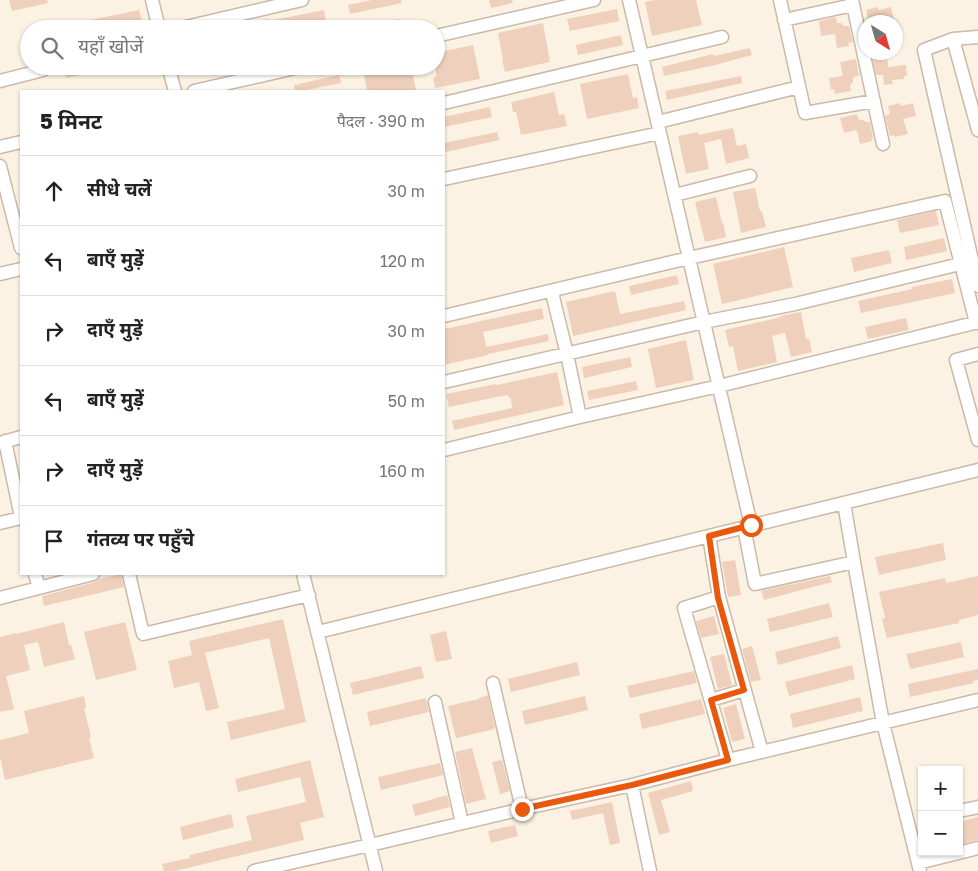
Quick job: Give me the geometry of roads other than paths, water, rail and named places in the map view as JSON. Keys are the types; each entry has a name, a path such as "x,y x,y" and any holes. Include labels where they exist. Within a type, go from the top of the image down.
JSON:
{"street":[{"path":"152,0 157,20"},
{"path":"216,20 302,0"},
{"path":"445,34 594,0"},
{"path":"629,0 719,386 748,526 756,584 854,562"},
{"path":"780,0 805,113 874,101"},
{"path":"784,20 852,2 883,144"},
{"path":"445,103 722,37"},
{"path":"978,38 954,39 924,50 978,286"},
{"path":"954,39 978,130"},
{"path":"0,81 24,75"},
{"path":"171,75 175,90"},
{"path":"198,90 264,75"},
{"path":"445,179 659,128 799,87"},
{"path":"0,147 20,142"},
{"path":"0,166 20,244"},
{"path":"675,195 750,176"},
{"path":"445,316 689,258 944,201 977,323 445,450"},
{"path":"445,382 704,322 795,304 960,264"},
{"path":"0,274 20,270"},
{"path":"554,290 553,297 580,417"},
{"path":"978,354 956,360 978,440"},
{"path":"20,437 3,442 20,513"},
{"path":"318,632 978,470"},
{"path":"844,503 883,723 919,867 945,856"},
{"path":"0,523 20,517"},
{"path":"709,536 718,598 762,752"},
{"path":"35,575 39,588"},
{"path":"0,598 89,575"},
{"path":"129,575 143,634 309,595"},
{"path":"304,575 376,871"},
{"path":"718,598 684,608 728,760"},
{"path":"493,683 522,809"},
{"path":"711,700 744,690"},
{"path":"254,871 632,785 978,700"},
{"path":"435,702 462,823"},
{"path":"632,785 650,871"},
{"path":"963,811 978,807"},
{"path":"909,824 918,822"},
{"path":"963,851 978,848"}]}
